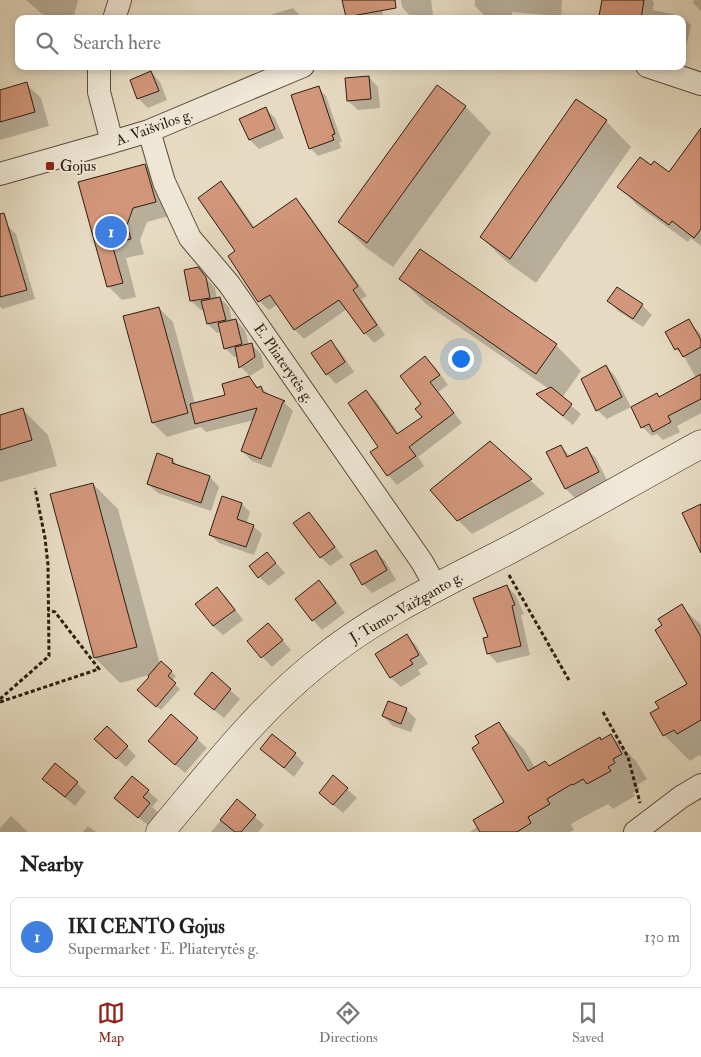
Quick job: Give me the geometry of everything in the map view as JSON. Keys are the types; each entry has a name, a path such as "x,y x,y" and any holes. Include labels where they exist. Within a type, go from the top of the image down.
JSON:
{"main road":[{"name":"J. Tumo-Vaižganto g.","path":"160,832 258,717 286,689 346,641 436,587 701,444"}],"street":[{"path":"115,15 120,0"},
{"path":"99,70 99,92 112,142"},
{"name":"A. Vaišvilos g.","path":"0,174 149,131 294,70"},
{"path":"659,70 701,84"},
{"name":"E. Pliaterytės g.","path":"149,131 164,182 190,238 229,284 422,562 436,587"},
{"path":"642,827 701,785"}],"path":[{"path":"0,700 49,656 46,538 35,488"},
{"path":"498,555 570,682"},
{"path":"0,700 99,669 55,612 48,610"},
{"path":"603,712 628,757 641,808 642,827"}],"building":[{"path":"342,0 395,0 396,8 357,15 346,15"},
{"path":"602,0 644,0 642,15 599,15"},
{"path":"151,71 159,91 137,99 130,80"},
{"path":"369,76 371,99 347,101 345,78"},
{"path":"27,82 35,112 0,122 0,90"},
{"path":"437,85 466,106 367,243 338,222"},
{"path":"319,86 335,134 332,135 334,140 309,149 291,95"},
{"path":"576,99 607,120 510,259 480,237"},
{"path":"266,107 275,129 249,140 239,119"},
{"path":"701,128 701,229 694,238 672,221 669,225 617,187 640,157 651,165 654,161 669,172"},
{"path":"145,164 156,202 133,208 127,225 131,239 112,244 123,283 107,287 78,182"},
{"path":"221,181 253,228 296,198 358,286 353,290 377,325 364,334 339,300 294,330 270,295 258,302 228,256 235,251 198,198"},
{"path":"4,213 27,290 0,297 0,214"},
{"path":"420,249 557,344 536,374 399,279"},
{"path":"198,267 206,277 210,298 190,301 184,270"},
{"path":"617,287 643,304 633,319 607,301"},
{"path":"220,297 226,320 207,324 201,301"},
{"path":"159,307 188,413 152,423 123,316"},
{"path":"236,319 242,344 224,349 218,323"},
{"path":"689,319 701,340 701,347 683,357 678,348 675,350 665,332"},
{"path":"331,340 345,362 326,375 311,353"},
{"path":"252,343 255,357 239,368 235,347"},
{"path":"425,356 440,375 430,382 454,413 409,447 416,456 387,476 370,452 378,447 348,403 366,390 397,434 422,417 415,409 421,404 400,376"},
{"path":"606,365 622,397 596,411 581,379"},
{"path":"701,374 701,399 668,416 671,422 653,432 649,424 641,428 631,407 657,393 659,397"},
{"path":"249,376 257,388 261,386 263,392 285,401 261,459 241,451 257,408 195,424 190,404 225,395 222,384"},
{"path":"551,387 572,404 563,416 536,394"},
{"path":"23,408 32,440 0,450 0,415"},
{"path":"490,441 532,479 457,521 430,490"},
{"path":"561,445 567,457 587,447 599,472 565,489 546,452"},
{"path":"157,453 173,459 172,463 210,476 201,503 147,484"},
{"path":"93,483 137,647 94,658 50,494"},
{"path":"222,496 242,503 237,519 254,525 246,547 209,535"},
{"path":"701,504 701,553 682,513"},
{"path":"309,512 335,547 320,558 293,523"},
{"path":"376,550 387,570 362,585 350,564"},
{"path":"267,552 276,563 258,578 249,566"},
{"path":"319,580 336,603 312,621 295,599"},
{"path":"507,585 515,605 512,606 521,646 487,654 483,638 488,637 473,598"},
{"path":"217,587 235,610 213,626 195,604"},
{"path":"682,604 701,637 701,720 677,734 674,730 663,736 650,713 659,708 655,702 687,684 655,630 662,625 658,619"},
{"path":"268,623 283,640 261,658 247,641"},
{"path":"407,634 419,655 410,660 413,664 390,678 375,654"},
{"path":"161,661 172,671 168,676 176,683 156,707 137,690"},
{"path":"212,672 231,689 214,710 194,694"},
{"path":"388,701 407,708 401,724 382,716"},
{"path":"171,714 198,738 175,765 148,741"},
{"path":"499,722 528,771 545,761 549,766 600,737 601,740 611,734 622,754 613,759 615,763 608,767 611,771 587,784 583,779 547,799 550,804 528,817 531,823 517,832 480,832 473,820 504,802 472,748 479,743 475,736"},
{"path":"107,726 128,746 116,759 94,739"},
{"path":"272,734 296,753 284,768 260,749"},
{"path":"55,763 78,782 65,797 42,779"},
{"path":"333,775 348,788 333,805 319,793"},
{"path":"132,776 149,790 143,797 150,803 138,818 114,798"},
{"path":"237,799 256,815 241,832 235,832 220,820"}],"place":[{"name":"Gojus","path":"50,166"},
{"name":"IKI CENTO Gojus","path":"111,232"}]}
